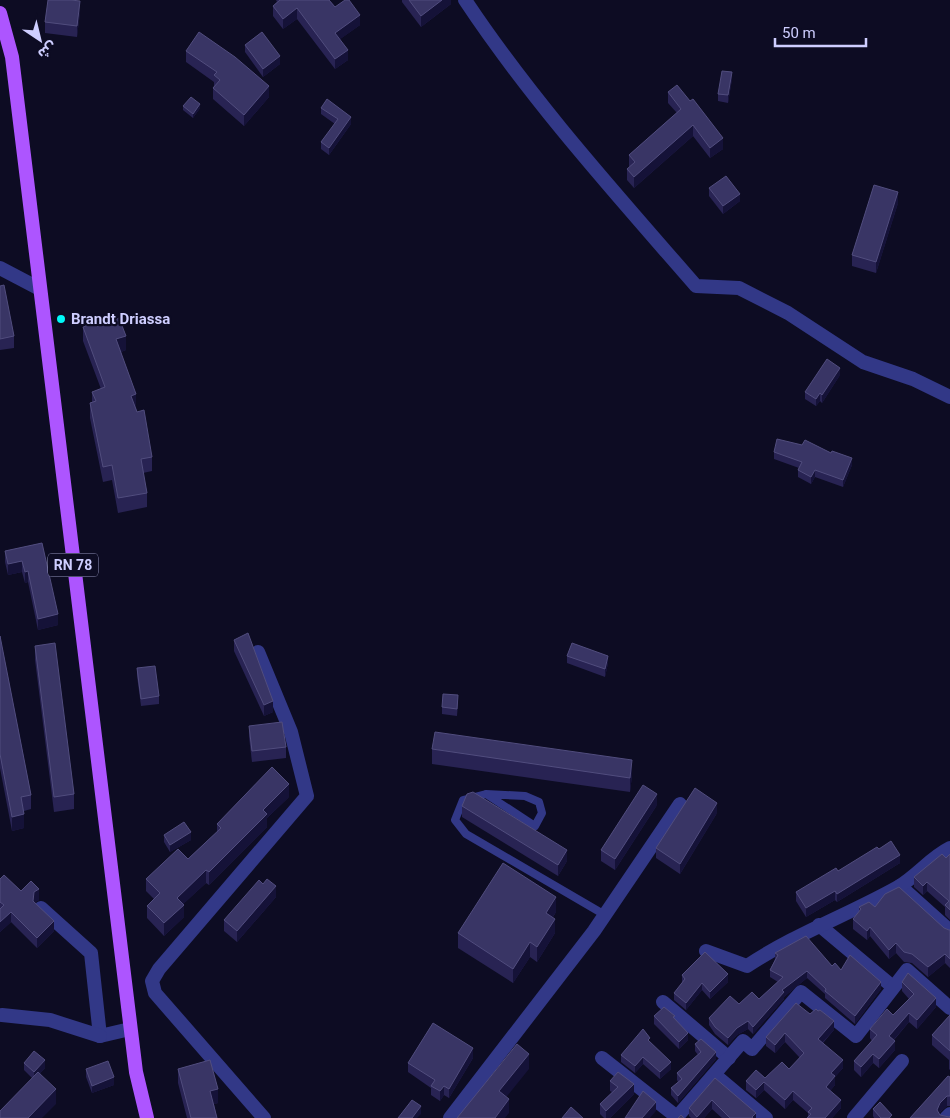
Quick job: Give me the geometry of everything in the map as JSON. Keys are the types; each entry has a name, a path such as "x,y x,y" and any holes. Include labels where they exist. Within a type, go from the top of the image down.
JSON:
{"main road":[{"name":"RN 78","path":"0,13 12,58 130,1029 136,1072 147,1118"}],"street":[{"path":"465,0 515,69 618,197 696,286 739,288 788,313 863,362 913,379 950,397"},
{"path":"0,268 40,289"},
{"path":"258,652 291,732 307,796 159,969 152,981 155,993 264,1118"},
{"path":"450,1118 605,915 680,804"},
{"path":"706,951 747,966 774,948 900,886 936,855 950,848"},
{"path":"900,886 950,931"},
{"path":"41,908 91,953 100,1036"},
{"path":"819,925 893,987"},
{"path":"602,1058 677,1117 743,1041 752,1048 801,992 856,1036 906,970 950,1008"},
{"path":"663,1002 729,1058"},
{"path":"2,1015 50,1020 100,1036 130,1029"},
{"path":"854,1118 902,1061"},
{"path":"715,1075 766,1118"},
{"path":"946,1118 950,1114"}],"lane":[{"path":"486,794 535,826 542,814 539,802 525,796 486,794 463,800 455,820 466,834 605,915"}],"building":[{"path":"48,0 80,1 77,26 45,22"},
{"path":"280,0 329,0 335,7 345,0 349,0 360,15 335,33 348,50 335,59 297,8 283,19 273,6"},
{"path":"409,0 442,0 421,16"},
{"path":"199,32 235,57 269,86 244,115 213,88 220,80 214,75 217,72 186,51"},
{"path":"262,32 280,56 263,69 245,45"},
{"path":"722,71 732,72 728,95 718,94"},
{"path":"677,85 690,101 693,99 723,138 710,148 693,125 634,177 627,169 635,162 629,155 681,109 668,92"},
{"path":"191,97 200,104 193,114 183,106"},
{"path":"327,99 351,117 329,148 321,142 338,119 321,108"},
{"path":"726,176 740,194 723,206 709,188"},
{"path":"874,185 898,192 876,262 852,255"},
{"path":"4,285 14,336 0,339 0,286"},
{"path":"119,318 126,336 116,339 136,394 131,396 137,412 144,410 152,457 141,459 147,493 118,498 112,465 103,467 90,403 96,401 92,392 105,387 83,327 95,322 97,326"},
{"path":"827,359 840,368 822,395 820,393 816,399 805,392"},
{"path":"777,439 802,445 805,440 831,453 832,451 852,458 843,480 815,470 811,477 798,470 802,462 774,452"},
{"path":"42,543 58,614 38,619 28,571 25,572 22,561 8,564 5,551"},
{"path":"248,633 273,701 264,705 234,640"},
{"path":"0,636 31,795 21,797 24,814 12,817 0,754"},
{"path":"55,643 74,794 54,797 35,646"},
{"path":"572,643 608,656 605,669 567,656"},
{"path":"155,666 159,696 141,699 137,668"},
{"path":"443,694 458,695 457,709 442,707"},
{"path":"282,722 286,747 252,751 249,726"},
{"path":"435,732 632,760 630,778 432,749"},
{"path":"272,767 289,784 263,810 267,814 209,872 206,870 177,898 184,905 164,923 147,906 160,893 146,879 178,849 188,859 221,828 217,824"},
{"path":"643,785 657,794 615,859 601,850"},
{"path":"695,788 717,803 680,864 656,848"},
{"path":"473,792 567,850 558,865 462,806 467,794"},
{"path":"184,822 191,832 170,845 164,835"},
{"path":"891,841 900,855 837,894 835,891 806,908 796,892 836,868 838,871 877,847 879,849"},
{"path":"942,854 946,858 950,854 950,910 945,905 949,901 927,882 923,886 914,877"},
{"path":"503,863 556,897 546,913 555,919 537,947 530,942 513,969 458,933"},
{"path":"4,875 21,891 31,881 39,889 34,892 33,901 54,921 37,938 11,912 0,922 0,909 4,905 0,902 0,879"},
{"path":"267,879 276,886 237,931 224,920 259,880 263,884"},
{"path":"899,887 944,928 950,930 950,959 945,954 928,967 912,954 904,952 896,943 889,950 870,927 867,931 853,919 861,909 859,907 869,902 875,907 885,894"},
{"path":"806,936 832,966 835,963 841,970 850,955 881,982 855,1016 825,991 826,989 807,971 782,990 784,992 753,1027 748,1021 737,1028 728,1038 715,1027 709,1018 730,996 739,1004 752,992 759,999 783,977 770,970 778,955 775,953"},
{"path":"705,952 728,974 710,992 702,983 686,1003 674,993 685,979 682,975"},
{"path":"908,973 936,998 917,1020 909,1013 889,1036 895,1041 879,1059 873,1054 861,1067 854,1061 877,1035 870,1029 887,1009 893,1015 914,994 902,982"},
{"path":"796,1003 810,1014 816,1009 820,1010 834,1021 818,1039 843,1060 831,1073 835,1076 826,1087 841,1100 825,1118 807,1118 811,1114 808,1112 812,1108 793,1091 785,1100 764,1082 756,1090 746,1081 756,1070 765,1078 782,1062 789,1069 804,1053 785,1033 775,1045 766,1037"},
{"path":"664,1007 675,1016 673,1017 688,1033 679,1042 654,1016"},
{"path":"950,1015 950,1051 932,1035"},
{"path":"433,1023 473,1048 449,1089 444,1086 440,1091 431,1086 435,1080 408,1063"},
{"path":"643,1029 650,1038 648,1040 671,1062 660,1072 643,1057 635,1066 621,1055"},
{"path":"701,1039 716,1052 678,1096 671,1088 682,1079 677,1073 701,1052 695,1044"},
{"path":"517,1044 529,1054 499,1091 509,1099 495,1118 457,1118"},
{"path":"34,1051 45,1060 34,1072 24,1063"},
{"path":"210,1060 218,1089 210,1091 217,1118 191,1118 178,1069"},
{"path":"108,1061 114,1077 92,1086 86,1069"},
{"path":"38,1072 56,1089 28,1118 0,1118 0,1111"},
{"path":"618,1072 634,1084 606,1111 600,1104 618,1087 610,1081"},
{"path":"948,1076 950,1077 950,1096 947,1096 940,1103 937,1110 940,1115 950,1116 950,1118 910,1118"},
{"path":"715,1078 756,1113 753,1118 730,1118 712,1100 697,1117 689,1108"},
{"path":"643,1091 656,1102 642,1118 625,1118"},
{"path":"412,1100 421,1106 412,1118 398,1118"},
{"path":"880,1102 892,1115 889,1118 881,1118 873,1109"},
{"path":"571,1107 583,1118 562,1118"}],"place":[{"name":"Brandt Driassa","path":"61,319"}]}
